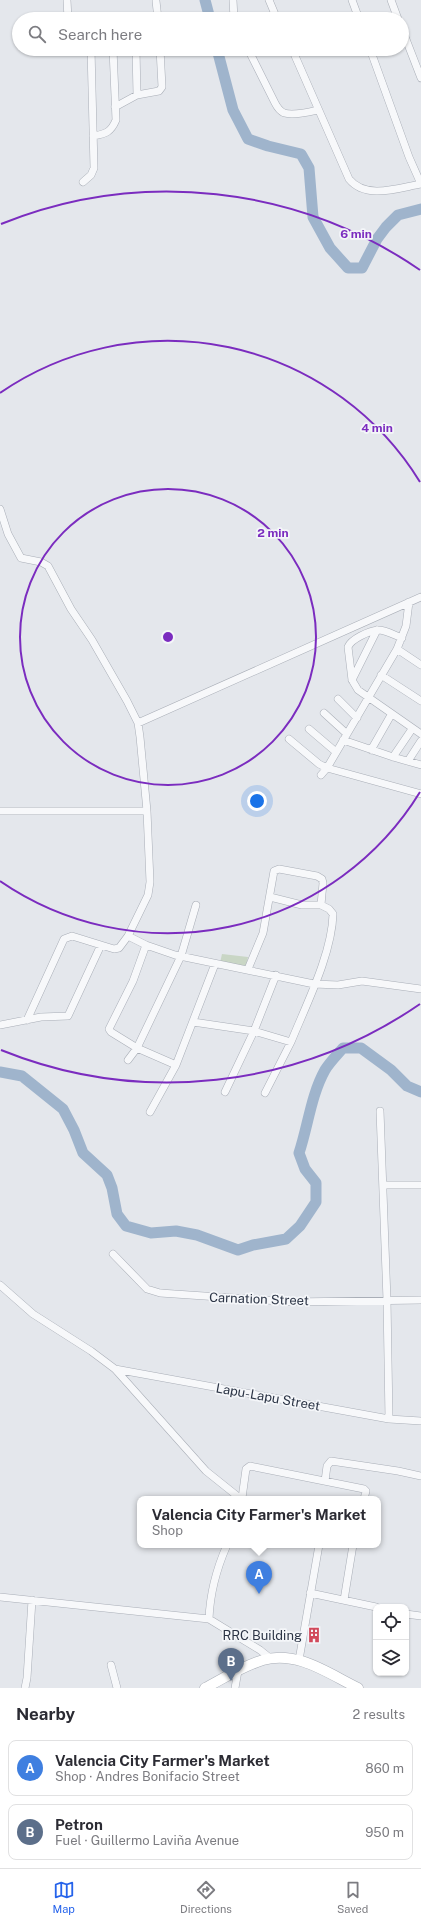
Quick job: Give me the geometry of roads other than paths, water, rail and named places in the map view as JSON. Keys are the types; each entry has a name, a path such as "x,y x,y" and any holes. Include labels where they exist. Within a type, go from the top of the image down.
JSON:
{"main road":[{"path":"205,1688 238,1671 270,1658 283,1657 299,1660 358,1688"}],"street":[{"path":"67,0 68,12"},
{"path":"233,0 234,12"},
{"path":"269,0 274,12"},
{"path":"352,0 356,12"},
{"path":"391,0 395,12"},
{"path":"156,1 157,12"},
{"path":"409,47 421,78"},
{"path":"83,182 91,176 94,168 91,56"},
{"path":"94,136 104,135 112,129 116,120 113,56"},
{"path":"136,56 137,95"},
{"path":"115,107 137,95 159,91 162,87 160,56"},
{"path":"252,56 280,110 288,113 318,110"},
{"path":"295,56 349,179 355,186 362,190 383,191 421,184 409,157 373,56"},
{"path":"0,509 8,534 21,558 41,562 48,566 138,722 147,811 150,882 148,895 128,936 117,949 101,946 72,936 64,939 27,1020"},
{"path":"0,533 8,534"},
{"path":"138,722 421,597"},
{"path":"321,776 397,649 406,626 409,602"},
{"path":"402,638 377,630 355,639 349,644 352,680 358,690 391,715 421,734"},
{"path":"352,680 377,630"},
{"path":"397,649 421,665"},
{"path":"381,675 421,701"},
{"path":"338,699 356,718"},
{"path":"324,713 345,737 371,750 421,764"},
{"path":"371,750 391,715"},
{"path":"309,729 336,752"},
{"path":"393,757 412,729"},
{"path":"289,739 319,764 327,768 421,794"},
{"path":"408,761 421,741"},
{"path":"0,811 147,811"},
{"path":"248,969 263,933 273,872 276,869 317,876 322,879 321,905"},
{"path":"265,1093 291,1042 325,956 333,917 332,911 321,905 302,905 270,897"},
{"path":"128,1060 137,1048 181,956 196,905"},
{"path":"128,936 146,945 181,956 314,984 338,985 362,981 421,989"},
{"path":"146,945 133,982 109,1029 111,1032 137,1048 176,1065"},
{"path":"0,1025 41,1017 68,1016 101,946"},
{"path":"150,1112 176,1065 215,964"},
{"path":"225,1092 254,1031 276,975"},
{"path":"192,1022 254,1031 291,1042"},
{"path":"380,1111 387,1300 389,1419"},
{"path":"383,1185 421,1185"},
{"name":"Carnation Street","path":"113,1254 147,1288 160,1293 293,1302 421,1300"},
{"path":"0,1285 33,1314 91,1351 115,1369 206,1471 239,1496"},
{"name":"Lapu-Lapu Street","path":"115,1369 389,1419 421,1421"},
{"path":"325,1481 327,1466 331,1461 421,1476"},
{"path":"242,1496 246,1469 250,1466 364,1489 366,1492 365,1496"},
{"path":"209,1619 214,1576 226,1548"},
{"path":"299,1660 318,1548"},
{"path":"344,1600 353,1548"},
{"path":"310,1594 373,1606"},
{"path":"0,1597 209,1619 260,1650 270,1658"},
{"path":"25,1688 27,1678 32,1600"},
{"path":"409,1614 421,1616"},
{"path":"111,1665 117,1688"},
{"path":"235,1688 238,1671"}],"waterway":[{"path":"205,0 208,12"},
{"path":"219,56 233,110 248,139 268,146 301,154 309,168 313,217 330,248 348,268 362,268 377,239 398,215 421,209"},
{"path":"0,1072 22,1076 63,1109 74,1130 83,1153 107,1175 112,1188 117,1214 126,1226 151,1233 176,1231 197,1235 238,1250 253,1245 286,1239 300,1226 316,1202 316,1183 305,1169 299,1153 320,1080 331,1061 343,1048 361,1048 391,1070 407,1086 421,1092"}],"place":[{"name":"Valencia City Farmer's Market","path":"259,1594"},
{"name":"RRC Building","path":"314,1635"},
{"name":"Petron","path":"231,1681"}]}
